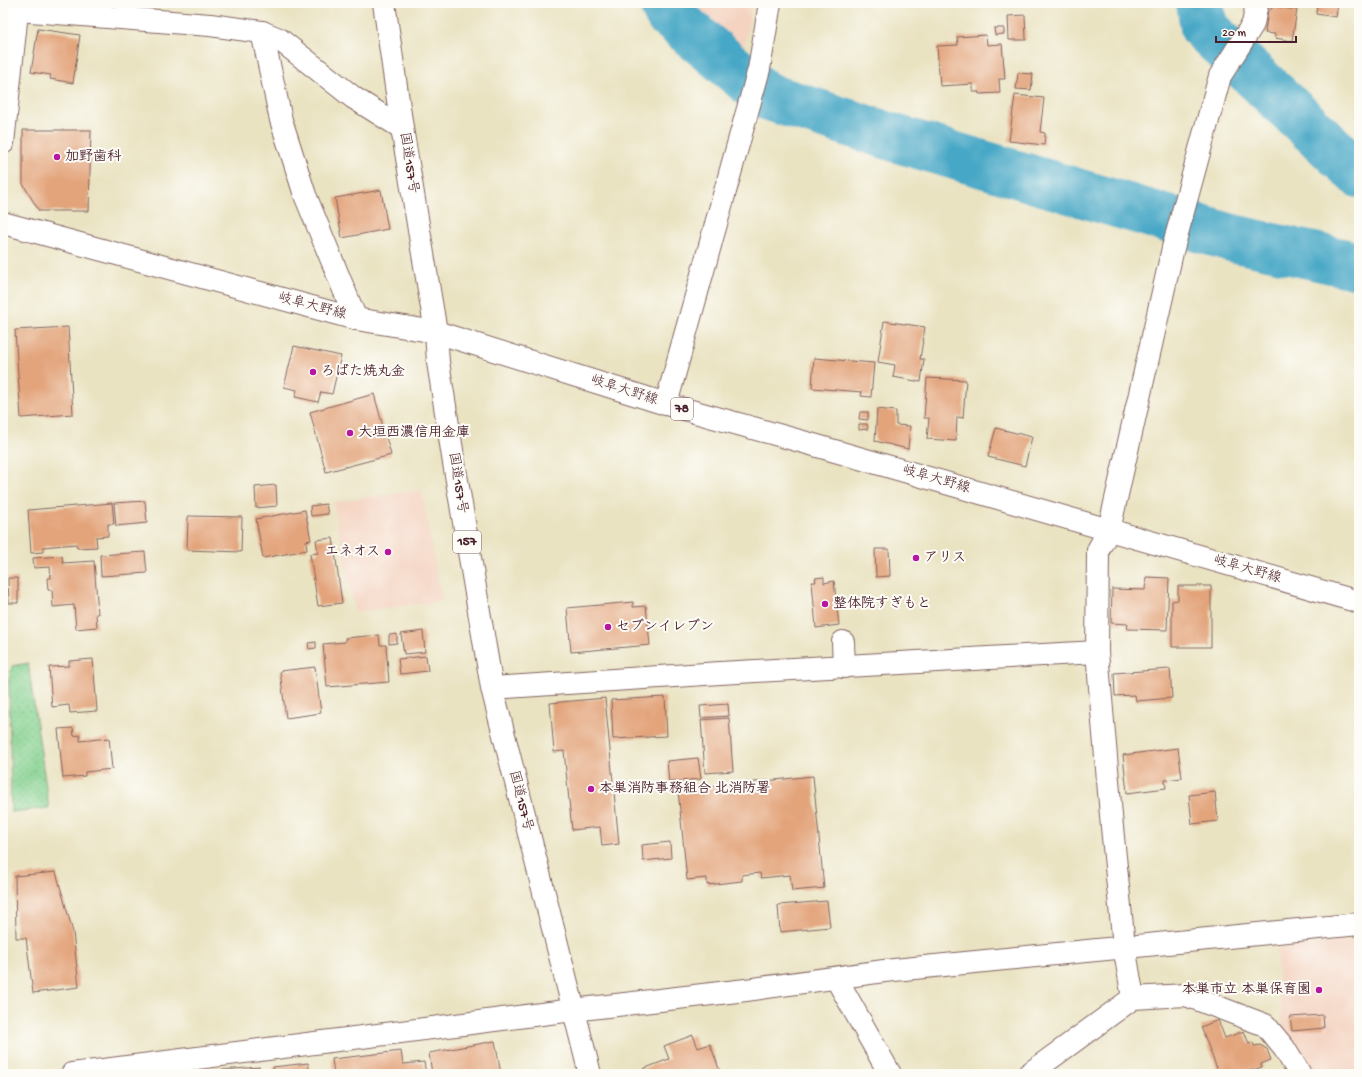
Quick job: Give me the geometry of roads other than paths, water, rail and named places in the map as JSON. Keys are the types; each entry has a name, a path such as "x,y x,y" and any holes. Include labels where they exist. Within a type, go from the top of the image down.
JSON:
{"main road":[{"name":"国道157号","path":"384,3 402,128 436,332 438,362 450,440 492,688 590,1074"},
{"path":"666,404 759,69 770,3"},
{"path":"1133,998 1124,946 1097,652 1098,550 1108,530 1173,248 1220,76 1253,24 1257,3"},
{"path":"3,143 18,6 210,24 262,32 279,39 354,98 402,128"},
{"path":"262,32 281,120 305,194 356,318"},
{"name":"岐阜大野線","path":"3,223 356,318 436,332 666,404 815,445 1359,602"},
{"path":"843,642 844,667"},
{"path":"492,688 720,673 1097,652"},
{"path":"72,1074 573,1010 746,990 884,971 1124,946 1359,924"},
{"path":"836,978 890,1074"},
{"path":"1029,1074 1133,998 1186,996 1265,1025 1284,1048 1300,1074"}],"waterway":[{"path":"663,3 668,14 766,96 898,139 1232,238 1359,266"},
{"path":"1200,3 1204,28 1359,174"}],"place":[{"name":"加野歯科","path":"57,157"},
{"name":"ろばた焼丸金","path":"313,372"},
{"name":"大垣西濃信用金庫","path":"350,433"},
{"name":"エネオス","path":"388,552"},
{"name":"アリス","path":"916,558"},
{"name":"整体院すぎもと","path":"825,604"},
{"name":"セブンイレブン","path":"608,627"},
{"name":"本巣消防事務組合 北消防署","path":"591,789"},
{"name":"本巣市立 本巣保育園","path":"1319,990"}]}
